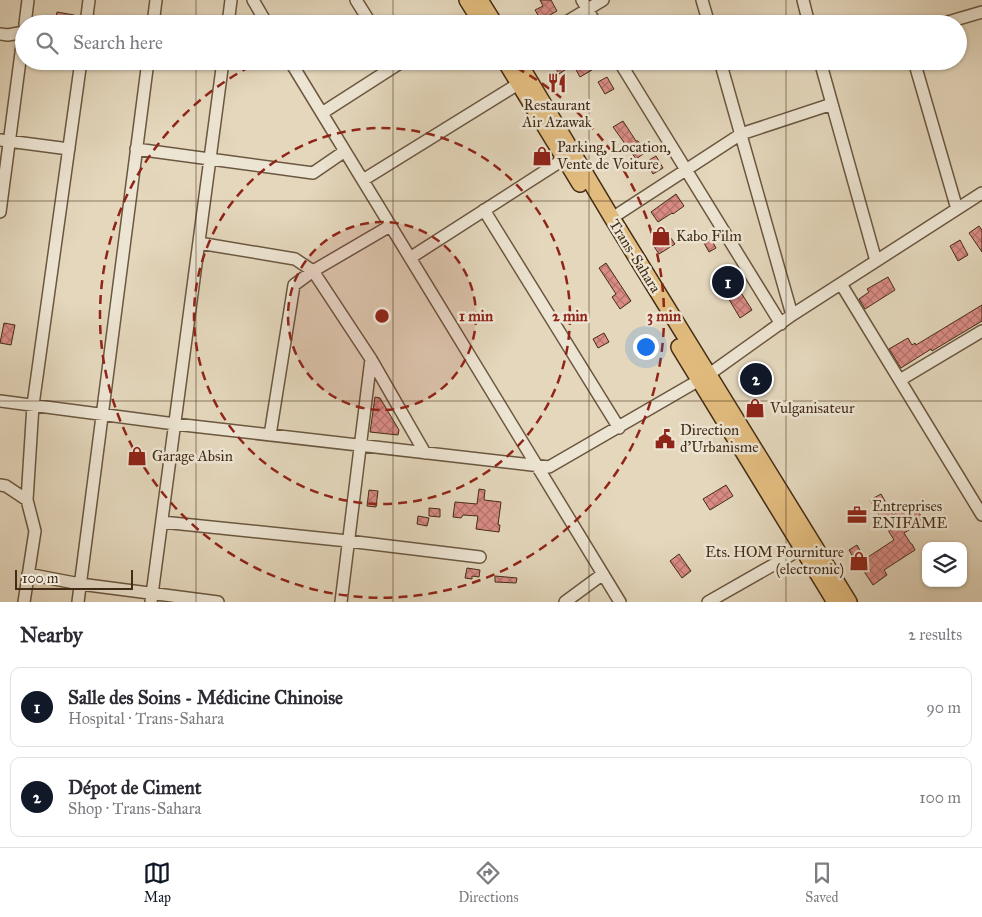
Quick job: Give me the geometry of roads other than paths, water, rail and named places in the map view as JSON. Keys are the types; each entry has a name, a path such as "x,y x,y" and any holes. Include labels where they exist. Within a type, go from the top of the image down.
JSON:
{"main road":[{"path":"467,0 478,15"},
{"path":"480,0 482,15"},
{"name":"Trans-Sahara","path":"510,70 564,159 849,602"},
{"name":"Trans-Sahara","path":"523,70 612,218 835,602"}],"street":[{"path":"26,15 28,0"},
{"path":"87,15 89,0"},
{"path":"154,15 156,0"},
{"path":"229,15 231,0"},
{"path":"253,0 262,15"},
{"path":"356,0 365,15"},
{"path":"573,15 585,5 602,0"},
{"path":"702,0 706,15"},
{"path":"803,0 807,15"},
{"path":"967,16 982,12"},
{"path":"0,34 15,33"},
{"path":"0,212 5,141 17,70"},
{"path":"24,602 35,531 27,500 33,405 80,70"},
{"path":"78,602 147,70"},
{"path":"152,598 222,70"},
{"path":"296,70 620,602"},
{"path":"322,113 386,70"},
{"path":"625,70 781,324"},
{"path":"723,70 792,315"},
{"path":"823,70 876,261"},
{"path":"917,70 956,209"},
{"path":"363,180 518,84"},
{"path":"612,218 741,134 832,104"},
{"path":"5,141 69,150"},
{"path":"136,149 313,173 345,151"},
{"path":"410,258 564,159"},
{"path":"0,401 175,424 549,467 704,378 792,315 982,193"},
{"path":"484,210 619,428"},
{"path":"270,435 294,285 313,271 390,226"},
{"path":"199,243 295,259 313,271 371,359 425,453"},
{"path":"841,284 982,515"},
{"path":"900,380 982,331"},
{"path":"341,602 371,359"},
{"path":"0,486 6,486 27,500"},
{"path":"162,522 480,557"},
{"path":"708,602 721,599 803,548"},
{"path":"28,574 152,598 218,602"},
{"path":"565,602 603,574"}],"place":[{"name":"Restaurant Air Azawak","path":"557,83"},
{"name":"Parking, Location, Vente de Voiture","path":"542,156"},
{"name":"Kabo Film","path":"661,236"},
{"name":"Salle des Soins - Médicine Chinoise","path":"728,282"},
{"name":"Dépot de Ciment","path":"756,379"},
{"name":"Vulganisateur","path":"755,408"},
{"name":"Direction d'Urbanisme","path":"665,439"},
{"name":"Garage Absin","path":"137,456"},
{"name":"Entreprises ENIFAME","path":"857,515"},
{"name":"Ets. HOM Fourniture (electronic)","path":"859,561"}]}
